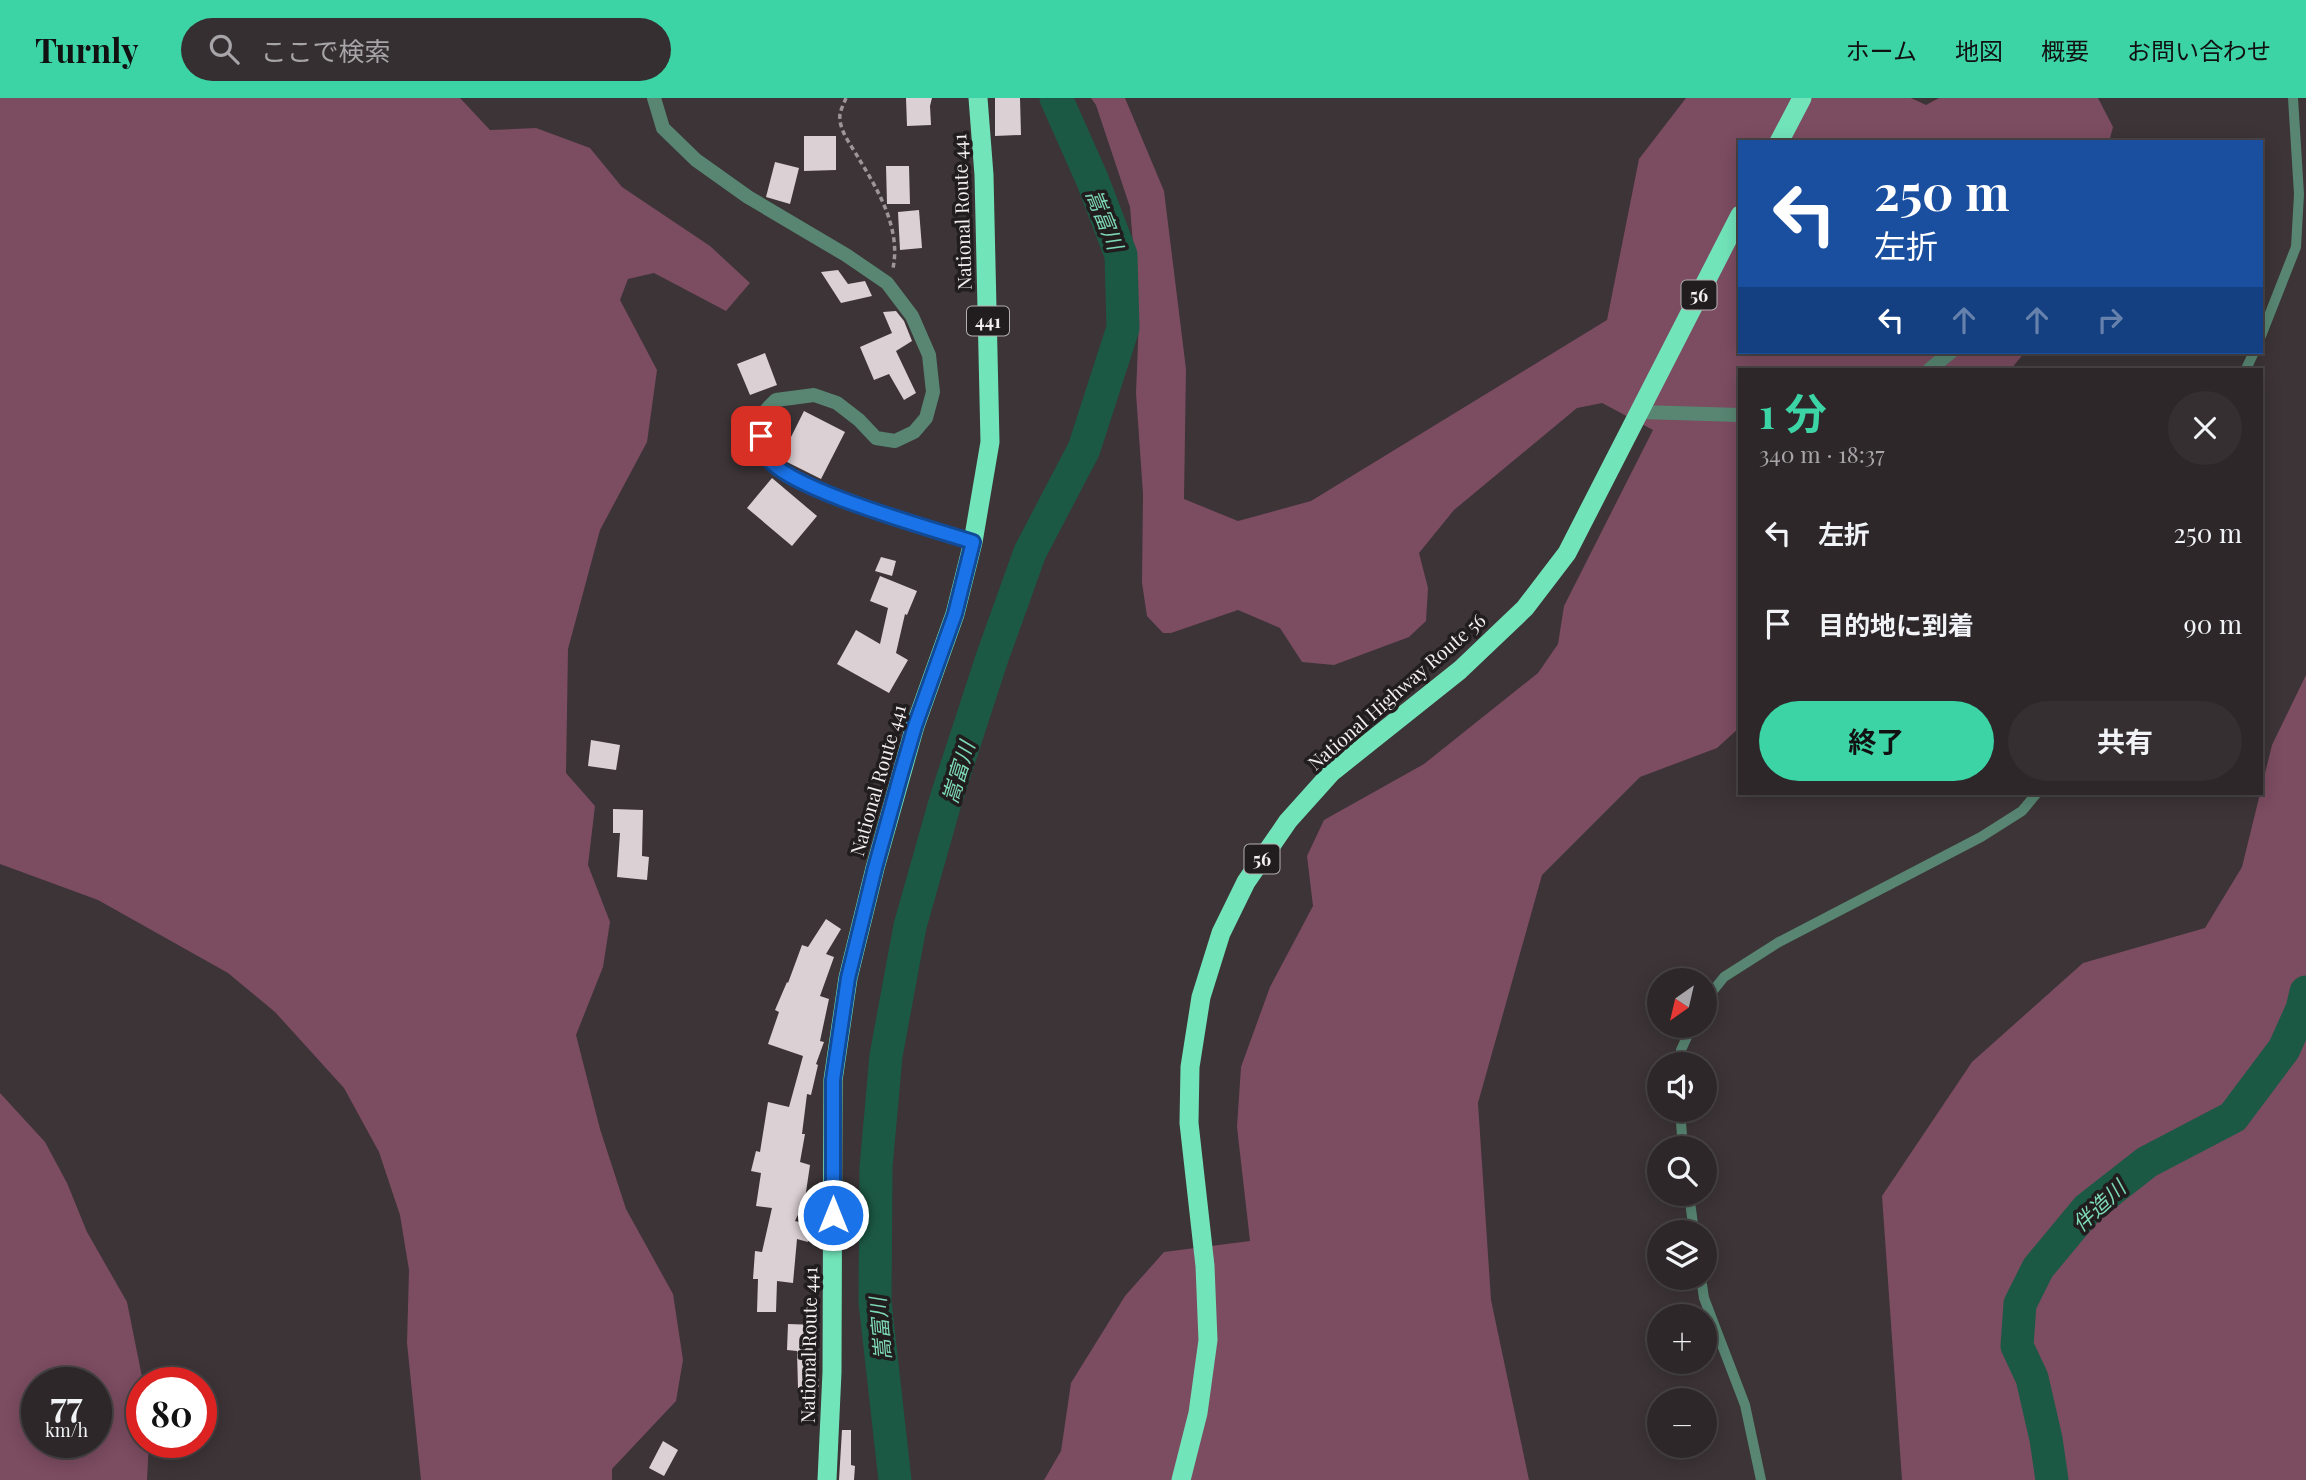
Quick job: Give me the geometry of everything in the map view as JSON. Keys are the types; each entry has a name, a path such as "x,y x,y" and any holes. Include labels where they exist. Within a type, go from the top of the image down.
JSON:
{"highway":[{"name":"National Route 441","path":"827,1480 832,1371 833,1080 848,978 875,868 915,726 955,614 973,542 990,442 984,175 978,98"},
{"path":"1780,140 1802,98"},
{"name":"National Highway Route 56","path":"1181,1480 1198,1413 1208,1340 1205,1266 1189,1123 1190,1067 1201,997 1221,933 1246,882 1287,821 1332,772 1460,670 1525,608 1567,553 1738,218"}],"street":[{"path":"654,98 663,128 696,160 748,197 846,255 887,283 912,316 929,355 933,392 926,418 914,432 895,441 876,438 837,403 814,395 776,400 765,412 761,436 767,458 797,481 864,507 973,542"},
{"path":"1931,368 1949,354"},
{"path":"1640,412 1738,415"}],"lane":[{"path":"2263,330 2296,247 2300,194 2292,98"},
{"path":"1717,986 1724,977 1779,942 1981,836 2022,811 2035,795"},
{"path":"1703,1290 1745,1405 1761,1480"}],"path":[{"path":"846,98 840,115 844,134 868,173 892,226 895,258 887,283"}],"shaded area":[{"path":"0,98 460,98 490,130 536,128 590,148 622,187 710,246 750,283 726,311 654,273 628,279 620,300 657,370 647,442 600,530 568,649 566,773 595,806 588,865 610,922 603,967 576,1035 600,1129 626,1209 673,1294 683,1360 676,1401 612,1469 612,1480 421,1480 407,1343 409,1270 400,1215 379,1152 344,1088 275,1012 228,973 98,900 0,864"},
{"path":"1091,98 1125,98 1164,191 1186,369 1184,499 1238,521 1311,501 1607,320 1639,159 1686,98 1911,98 1926,105 1939,98 2098,98 2113,127 2110,140 1738,140 1738,354 2023,354 2012,368 1738,368 1738,729 1717,748 1640,777 1542,875 1478,1103 1491,1300 1529,1480 1044,1480 1061,1451 1071,1383 1125,1296 1164,1252 1250,1241 1237,1127 1241,1067 1270,987 1313,906 1307,856 1324,820 1424,764 1538,673 1558,644 1564,606 1653,430 1602,403 1577,408 1454,510 1419,553 1428,588 1426,621 1409,637 1334,665 1302,662 1280,628 1238,610 1171,633 1163,633 1147,616 1142,583 1143,494 1136,393 1139,319 1130,207 1096,105"},
{"path":"2306,675 2306,1480 1902,1480 1882,1196 1972,1062 2083,963 2205,928 2242,867 2260,795 2263,795 2263,782 2272,745"},
{"path":"0,1093 45,1142 67,1183 87,1232 127,1302 140,1367 126,1367 126,1458 148,1458 147,1480 0,1480"}],"building":[{"path":"906,98 932,98 931,125 907,126"},
{"path":"995,98 1020,98 1021,135 995,136"},
{"path":"804,136 836,136 836,170 804,171"},
{"path":"775,162 799,168 790,204 766,197"},
{"path":"886,166 909,166 910,204 887,204"},
{"path":"919,210 922,248 900,250 898,212"},
{"path":"838,270 848,284 865,281 872,296 841,303 821,272"},
{"path":"896,311 904,321 912,341 896,351 916,393 904,400 889,374 874,380 860,347 892,333 883,312"},
{"path":"765,353 777,385 750,395 737,364"},
{"path":"804,411 845,432 821,479 781,457"},
{"path":"772,478 817,516 792,546 747,508"},
{"path":"881,557 896,561 892,576 875,571"},
{"path":"880,576 917,591 907,615 905,614 896,653 908,660 889,693 837,664 856,630 880,644 888,608 870,601"},
{"path":"591,740 620,745 616,770 588,766"},
{"path":"613,809 643,810 642,856 649,857 647,880 617,877 620,833 613,833"},
{"path":"826,919 841,929 826,954 834,957 820,996 829,999 820,1041 824,1042 816,1064 818,1065 811,1095 807,1094 802,1134 805,1134 800,1162 810,1165 805,1199 795,1221 812,1225 808,1242 797,1239 793,1283 777,1281 776,1312 757,1312 758,1279 753,1279 755,1251 762,1252 772,1208 756,1206 761,1173 751,1171 756,1151 760,1152 768,1102 789,1107 803,1056 768,1044 779,1012 775,1010 802,945 808,947"},
{"path":"788,1324 818,1325 819,1387 798,1388 797,1351 787,1350"},
{"path":"842,1430 851,1430 854,1480 839,1480"},
{"path":"663,1441 678,1450 664,1476 649,1468"}],"waterway":[{"name":"嵩富川","path":"895,1480 875,1302 876,1167 886,1056 910,926 946,799 992,658 1030,552 1084,449 1123,328 1121,255 1092,179 1056,98"},
{"name":"伴造川","path":"2052,1480 2032,1378 2017,1346 2020,1304 2038,1268 2087,1209 2147,1162 2233,1117 2284,1049 2302,1009 2306,992"}],"route":[{"path":"761,436 767,458 797,481 864,507 973,542 955,614 901,774 848,978 833,1080 833,1215"}]}
